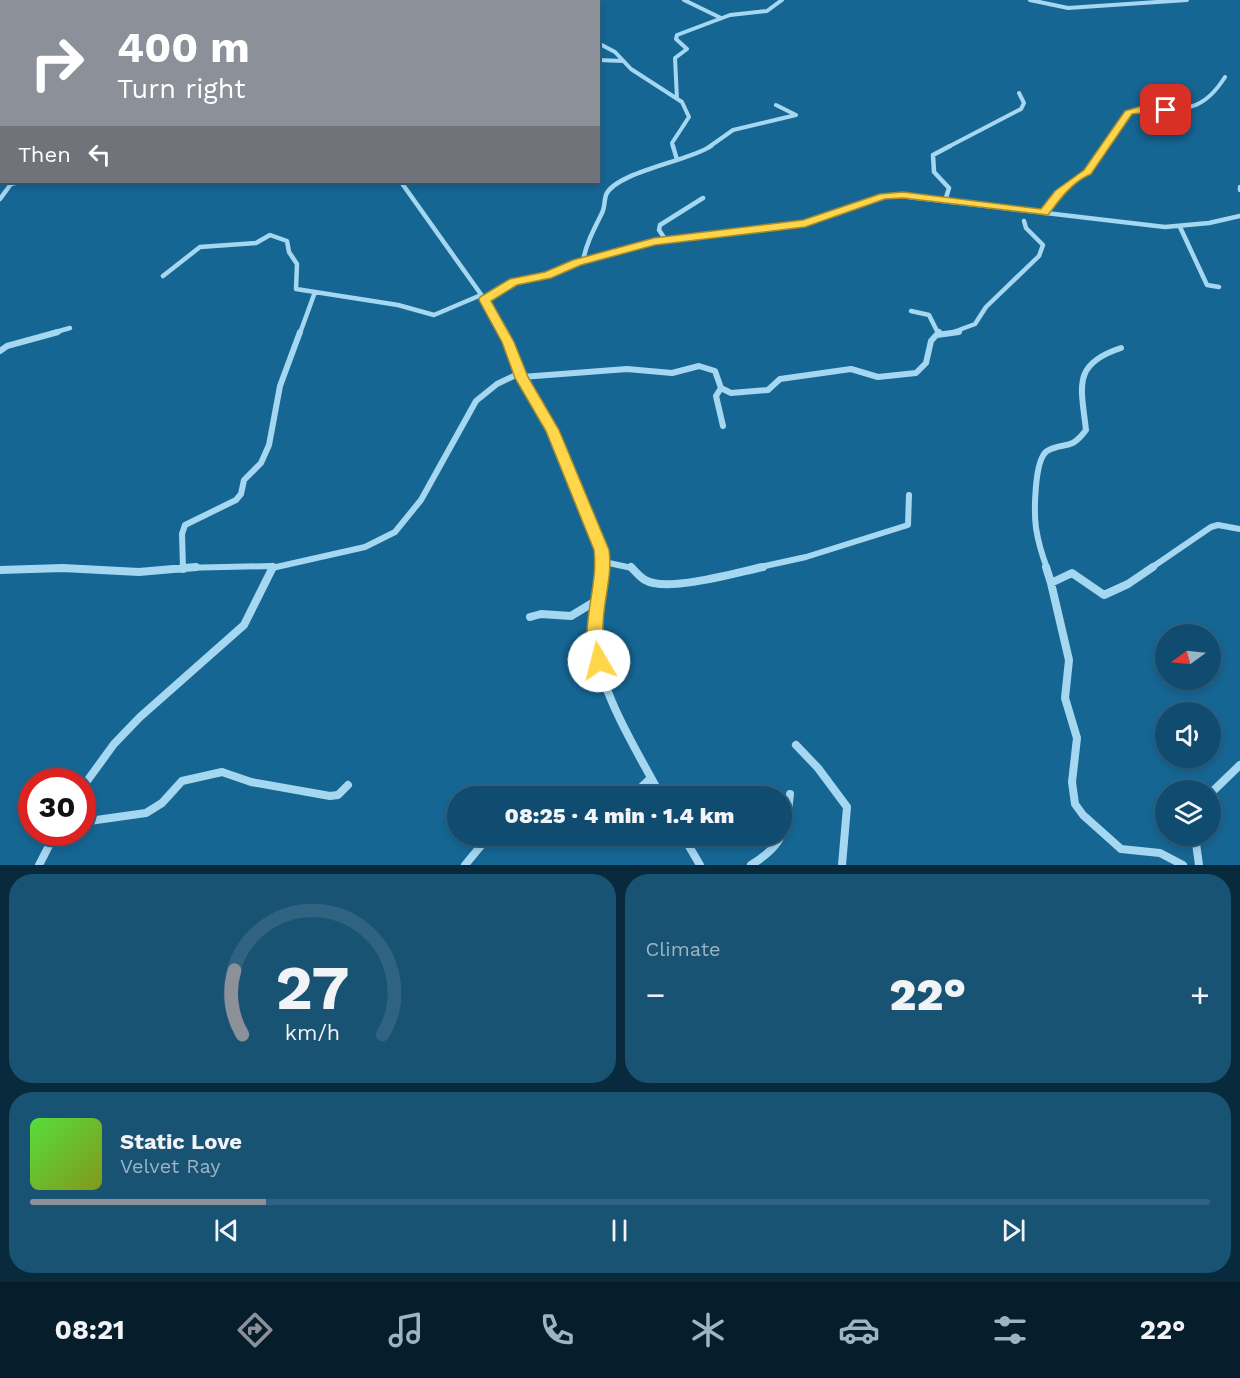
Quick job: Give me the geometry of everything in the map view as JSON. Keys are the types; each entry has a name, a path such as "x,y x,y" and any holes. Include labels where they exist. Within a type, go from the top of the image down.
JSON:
{"street":[{"path":"684,0 722,18"},
{"path":"677,99 675,58 687,49 676,36 738,13 768,11 782,0"},
{"path":"1030,0 1066,8 1187,0"},
{"path":"1122,0 1128,4"},
{"path":"600,44 615,52 623,61 684,104 689,116 673,141 677,160"},
{"path":"600,60 623,61"},
{"path":"1044,213 1058,193 1078,176 1087,172 1128,112 1142,108 1166,110 1194,106 1213,96 1225,77"},
{"path":"945,201 950,188 934,172 933,155 1021,109 1024,103 1019,93"},
{"path":"583,261 586,246 606,207 610,189 629,177 706,149 733,130 796,115 776,105"},
{"path":"0,199 11,184 15,183"},
{"path":"402,183 483,297 508,342 521,375 552,430 604,562 594,629 599,661 607,689 655,786"},
{"path":"163,276 184,257 200,247 256,243 270,235 287,241 289,252 297,264 296,289 398,305 434,315 483,297 508,284 547,275 583,261 665,239 805,224 865,201 892,195 1128,224 1180,227 1240,216"},
{"path":"665,239 659,230 660,225 703,198"},
{"path":"0,570 63,568 139,572 273,566 365,547 395,532 421,500 476,401 497,384 521,375 627,369 672,373 699,366 715,371 721,388 731,393 768,390 780,379 851,369 878,377 916,373 926,363 931,341 937,335 958,332 975,324 986,307 1039,256 1043,244 1026,228 1024,221"},
{"path":"1180,227 1203,272 1207,285 1219,287"},
{"path":"183,569 184,525 218,512 236,500 241,494 244,480 259,466 266,454 280,386 315,292"},
{"path":"911,311 929,315 938,328 937,335"},
{"path":"0,351 11,345 70,328"},
{"path":"1121,348 1097,356 1088,368 1082,386 1086,430 1070,448 1048,451 1042,457 1036,489 1035,525 1069,660 1065,698 1077,738 1072,782 1075,804 1083,815 1121,849 1160,853 1183,865"},
{"path":"721,388 716,396 723,426"},
{"path":"604,562 630,566 645,580 663,584 689,583 763,567 908,525 909,495"},
{"path":"1051,583 1072,573 1104,595 1128,584 1210,527 1218,525 1240,529"},
{"path":"96,769 114,744 140,717 244,625 273,566"},
{"path":"530,617 541,614 571,616 599,598"},
{"path":"796,745 818,768 847,807 842,865"},
{"path":"1221,783 1240,765"},
{"path":"96,820 146,813 162,803 182,781 222,772 251,782 330,796 339,795 348,785"},
{"path":"643,786 651,778"},
{"path":"39,865 49,846"},
{"path":"465,865 481,846"},
{"path":"689,846 700,865"},
{"path":"751,865 769,855 777,846"},
{"path":"1196,846 1199,865"}],"route":[{"path":"599,661 594,629 604,568 602,550 552,430 522,378 508,342 484,300 508,284 547,275 577,263 654,242 670,238 805,224 884,196 903,195 1044,213 1058,193 1093,165 1122,125 1128,112 1142,108 1166,110"}]}
